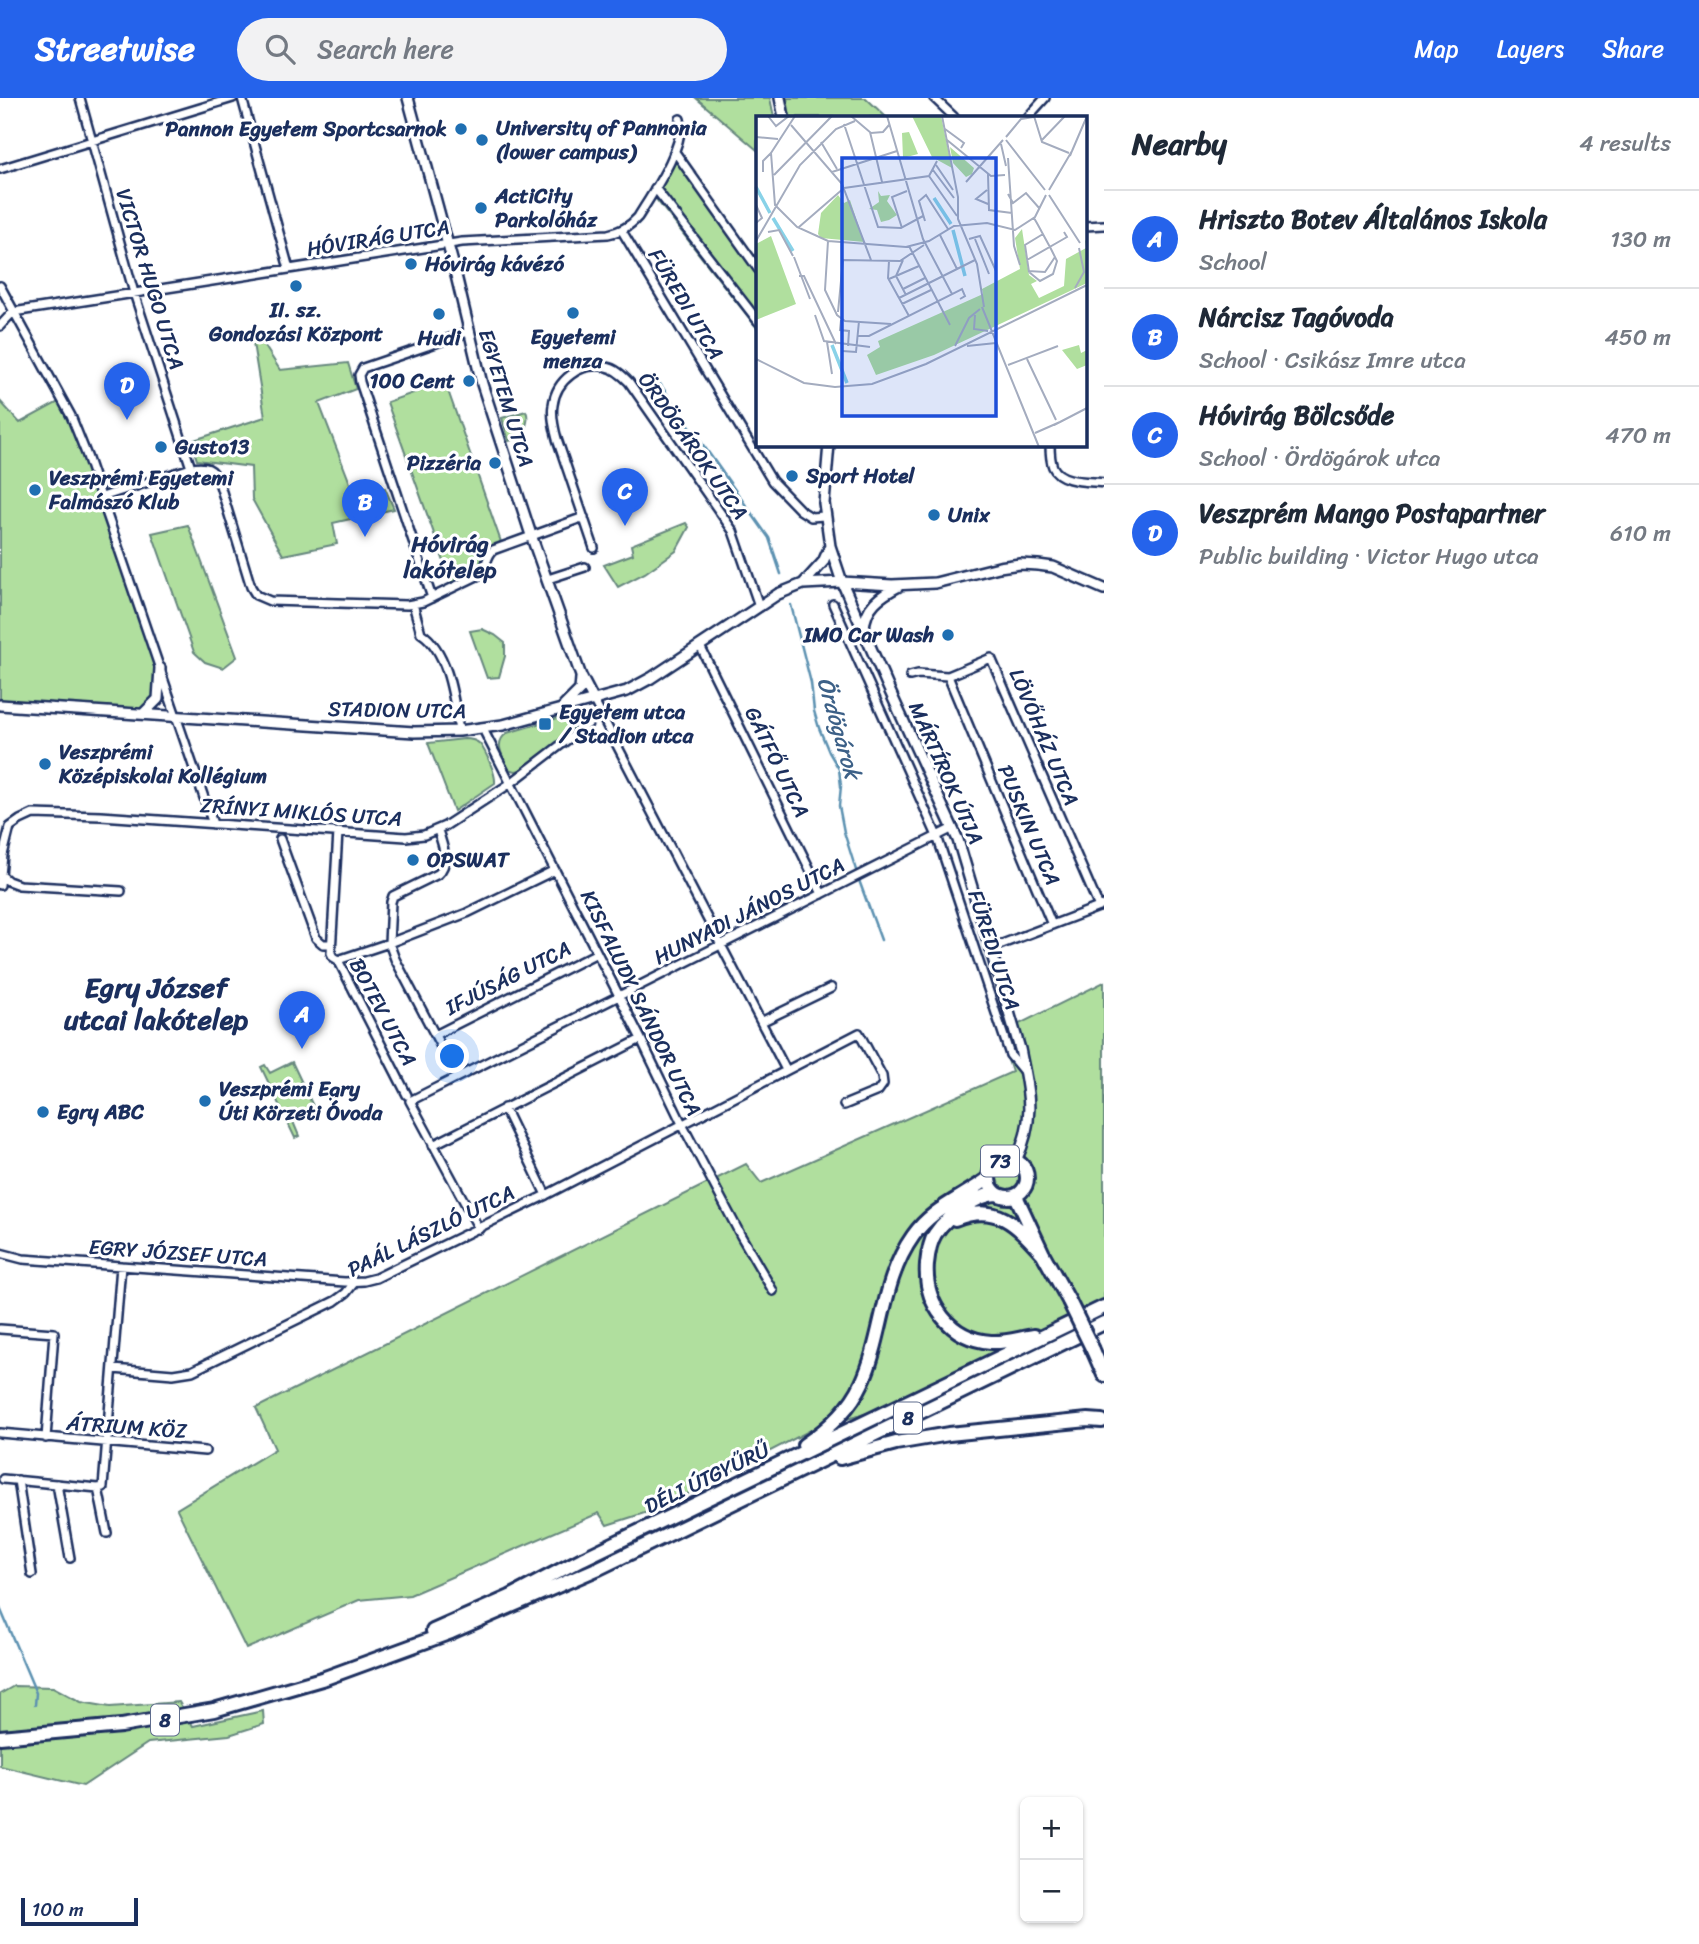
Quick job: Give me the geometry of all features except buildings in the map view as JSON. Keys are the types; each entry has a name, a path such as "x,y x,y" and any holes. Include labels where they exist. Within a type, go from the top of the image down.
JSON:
{"main road":[{"name":"73","path":"1005,1160 1016,1161 1024,1168 1027,1178 1024,1188 1016,1195 1006,1197 997,1194 989,1178 992,1168 1005,1160"},
{"path":"776,1465 834,1422 861,1385 870,1365 893,1272 911,1239 936,1212 989,1178"},
{"path":"997,1194 989,1195 961,1209 934,1235 927,1272 935,1308 944,1320 964,1335 990,1342 1013,1340 1061,1328"},
{"name":"73","path":"1016,1195 1104,1375"},
{"path":"941,1227 953,1219 972,1213 994,1214 1020,1227 1044,1254"},
{"name":"DÉLI ÚTGYŰRŰ","path":"325,1678 510,1597 582,1559 1104,1307"},
{"name":"DÉLI ÚTGYŰRŰ","path":"0,1737 169,1719 214,1710 325,1678 451,1632 599,1568 1104,1323"},
{"path":"810,1466 896,1443 949,1434 1103,1418"}],"street":[{"name":"VICTOR HUGO UTCA","path":"80,98 134,293 191,468"},
{"path":"0,169 233,98"},
{"path":"242,98 289,270"},
{"name":"EGYETEM UTCA","path":"408,98 468,332 503,451 581,676 593,701"},
{"path":"780,98 783,116"},
{"path":"934,98 953,116"},
{"path":"1029,116 1045,98"},
{"path":"622,231 638,217 675,152 682,128 680,119"},
{"path":"675,152 756,266"},
{"path":"655,188 756,318"},
{"path":"1086,226 1104,225"},
{"name":"HÓVIRÁG UTCA","path":"13,313 461,242 622,231"},
{"name":"FÜREDI UTCA","path":"622,231 772,481 800,510 811,517 824,516"},
{"path":"0,286 71,416 102,497 213,824"},
{"path":"0,326 13,313"},
{"path":"432,598 359,375 363,368 468,332"},
{"name":"ÖRDÖGÁROK UTCA","path":"594,548 557,439 553,405 560,384 572,373 594,366 605,366 629,382 733,531 759,606"},
{"name":"MÁRTÍROK ÚTJA","path":"829,446 823,491 824,516 830,546 842,582 953,828 1020,1049 1028,1095 1029,1121 1025,1142 1016,1161"},
{"path":"1050,446 1052,464 1062,477 1104,483"},
{"path":"102,497 191,468 204,466 214,472 251,587 256,595 270,601 413,604 432,598 481,574 486,567 488,554 493,550 584,517"},
{"path":"803,584 823,562 830,546"},
{"name":"STADION UTCA","path":"0,705 414,732 483,729 593,701 642,684 778,594 803,584 935,583 1020,564 1053,567 1104,589"},
{"path":"548,579 585,567"},
{"path":"864,631 864,619 876,600 901,585"},
{"path":"413,604 421,633 428,638 450,680 459,731"},
{"name":"FÜREDI UTCA","path":"833,604 937,836 1010,1055 1025,1073"},
{"name":"GÁTFŐ UTCA","path":"700,646 822,894"},
{"name":"LÖVŐHÁZ UTCA","path":"910,676 948,676 991,658 1101,906 1052,925"},
{"path":"143,714 158,699 160,668"},
{"path":"559,709 580,690 581,676"},
{"name":"PUSKIN UTCA","path":"948,676 1052,925"},
{"path":"593,701 786,1070"},
{"name":"ZRÍNYI MIKLÓS UTCA","path":"1,876 10,827 33,814 406,837 424,835 438,830 511,783 588,724"},
{"name":"KISFALUDY SÁNDOR UTCA","path":"483,729 682,1124 773,1291"},
{"name":"HUNYADI JÁNOS UTCA","path":"408,1098 457,1077 953,828"},
{"path":"438,830 445,857 444,868 438,874 393,897 389,943 457,1077"},
{"name":"BOTEV UTCA","path":"338,832 331,953 338,960 479,1229"},
{"name":"BOTEV UTCA","path":"280,839 316,938 323,944 331,944"},
{"path":"338,960 467,913 555,870"},
{"path":"0,886 1,876 19,885 121,891"},
{"path":"989,949 1052,925"},
{"name":"IFJÚSÁG UTCA","path":"435,1035 597,953"},
{"path":"761,1022 831,988"},
{"name":"PAÁL LÁSZLÓ UTCA","path":"113,1369 173,1374 192,1371 335,1301 354,1283 376,1278 479,1229 859,1033 882,1076 883,1084 878,1091 844,1105"},
{"path":"433,1145 641,1039"},
{"path":"505,1108 546,1195"},
{"name":"EGRY JÓZSEF UTCA","path":"0,1253 23,1259 354,1283"},
{"path":"107,1533 101,1487 107,1444 121,1266"},
{"name":"ÁTRIUM KÖZ","path":"0,1329 54,1333 46,1438"},
{"name":"ÁTRIUM KÖZ","path":"0,1433 205,1451"},
{"path":"3,1479 101,1487"},
{"path":"18,1480 32,1574"},
{"path":"57,1484 70,1558"}],"green space":[{"path":"696,98 770,98 774,116 756,116 756,149"},
{"path":"787,98 866,98 885,116 790,116"},
{"path":"679,153 756,263 756,327 655,198"},
{"path":"259,337 280,370 348,363 356,389 319,403 355,496 385,488 394,509 333,523 337,544 283,555 252,499 251,467 197,460 191,441 265,417 253,343"},
{"path":"445,382 501,542 489,550 478,572 452,584 387,402"},
{"path":"62,400 71,416 160,668 158,699 143,714 0,705 0,401 20,423"},
{"path":"526,411 527,421 521,437 509,441 502,418"},
{"path":"686,523 689,527 676,551 645,573 618,587 604,565 633,554 631,545"},
{"path":"188,525 237,657 223,668 205,662 194,652 152,533"},
{"path":"482,629 505,643 505,656 499,677 487,678 470,631"},
{"path":"575,713 581,725 520,770 508,769 500,745 507,733"},
{"path":"464,739 480,744 490,763 495,783 454,811 428,743"},
{"path":"1104,982 1104,1309 894,1405 811,1430 660,1508 607,1525 599,1513 410,1595 359,1600 246,1649 177,1509 275,1449 256,1408 746,1164 761,1183 1012,1072 999,1034"},
{"path":"292,1062 313,1106 291,1117 299,1136 295,1138 261,1067 265,1065 270,1073"},
{"path":"14,1686 53,1687 81,1702 110,1707 179,1702 193,1726 263,1711 264,1724 229,1735 148,1743 83,1786 0,1766 0,1694"}],"waterway":[{"name":"Ördögárok","path":"660,384 769,538 781,574"},
{"name":"Ördögárok","path":"791,605 811,683 814,711 829,752 839,769 839,806 844,832 881,940"},
{"path":"0,1608 36,1693 35,1705"}],"place":[{"name":"Pannon Egyetem Sportcsarnok","path":"461,129"},
{"name":"University of Pannonia (lower campus)","path":"482,140"},
{"name":"ActiCity Parkolóház","path":"481,208"},
{"name":"Hóvirág kávézó","path":"411,264"},
{"name":"II. sz. Gondozási Központ","path":"296,286"},
{"name":"Egyetemi menza","path":"573,313"},
{"name":"Hudi","path":"439,314"},
{"name":"100 Cent","path":"469,381"},
{"name":"Veszprém Mango Postapartner","path":"127,420"},
{"name":"Gusto13","path":"161,447"},
{"name":"Pizzéria","path":"495,463"},
{"name":"Sport Hotel","path":"792,476"},
{"name":"Veszprémi Egyetemi Falmászó Klub","path":"35,490"},
{"name":"Unix","path":"934,515"},
{"name":"Hóvirág Bölcsőde","path":"625,526"},
{"name":"Nárcisz Tagóvoda","path":"365,537"},
{"name":"IMO Car Wash","path":"948,635"},
{"name":"Egyetem utca / Stadion utca","path":"545,724"},
{"name":"Veszprémi Középiskolai Kollégium","path":"45,764"},
{"name":"OPSWAT","path":"413,860"},
{"name":"Hriszto Botev Általános Iskola","path":"302,1049"},
{"name":"Veszprémi Egry Úti Körzeti Óvoda","path":"205,1101"},
{"name":"Egry ABC","path":"43,1112"}],"district":[{"name":"Hóvirág lakótelep","path":"450,557"},
{"name":"Egry József utcai lakótelep","path":"156,1003"}]}
